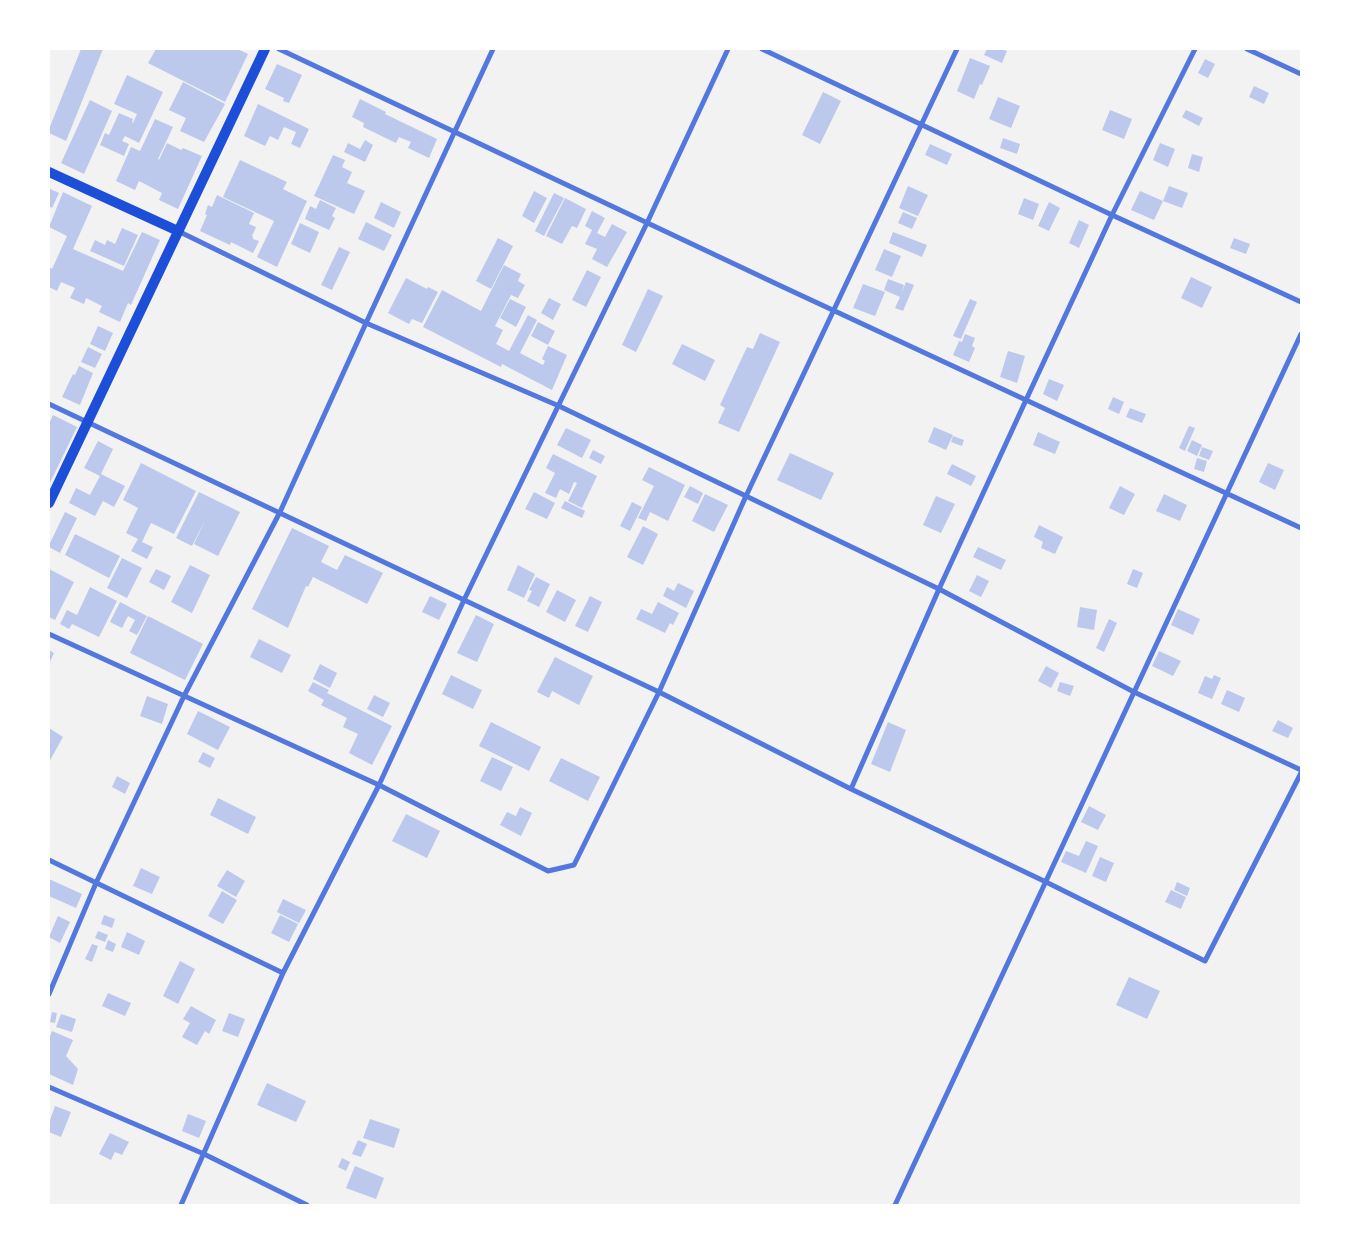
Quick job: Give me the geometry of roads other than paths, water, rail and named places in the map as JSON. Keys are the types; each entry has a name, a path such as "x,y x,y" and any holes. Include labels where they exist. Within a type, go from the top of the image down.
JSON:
{"main road":[{"path":"49,503 265,49"},
{"path":"49,172 178,232"}],"street":[{"path":"279,49 1301,528"},
{"path":"49,994 96,883 184,696 280,512 493,49"},
{"path":"181,1205 283,973 379,785 464,600 647,223 728,49"},
{"path":"762,49 1112,215 1301,302"},
{"path":"49,634 379,785 548,871 574,864 659,692 746,496 957,49"},
{"path":"851,789 938,589 1112,215 1195,49"},
{"path":"1247,49 1301,74"},
{"path":"49,404 659,692 851,789 1046,882 1205,961 1301,772 1134,692 938,589 559,406 366,322 178,232"},
{"path":"895,1205 1301,334"},
{"path":"49,860 283,973"},
{"path":"49,1087 204,1154 307,1205"}]}
